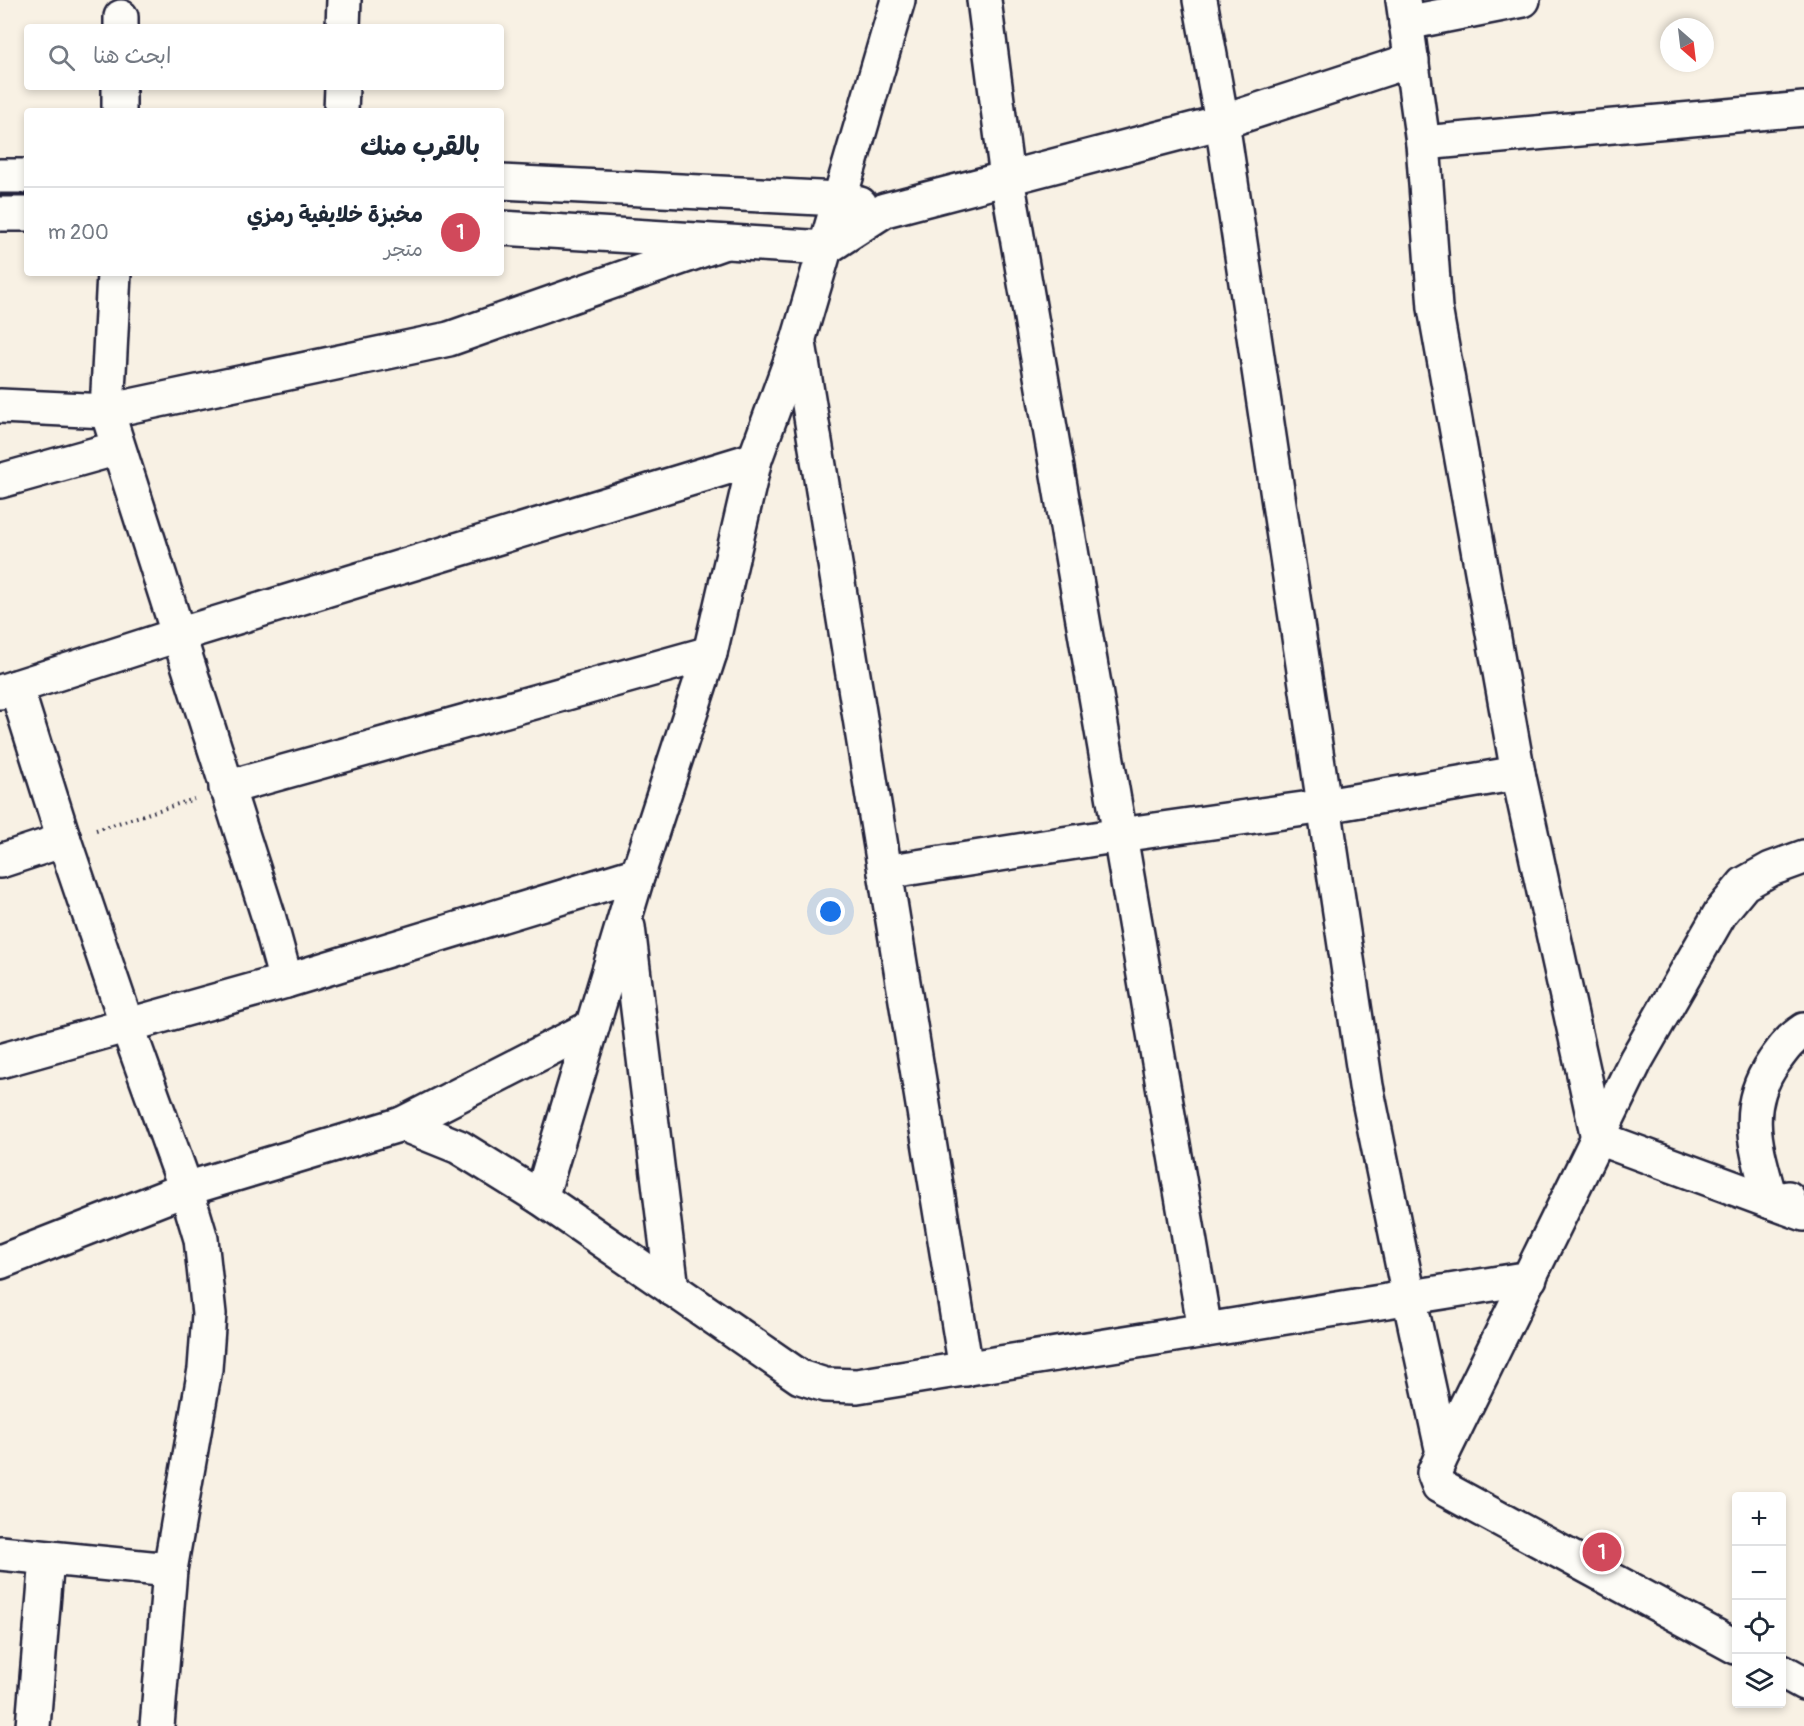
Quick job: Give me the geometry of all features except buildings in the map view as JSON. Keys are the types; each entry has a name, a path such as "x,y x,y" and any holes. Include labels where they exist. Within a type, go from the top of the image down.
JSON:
{"street":[{"path":"343,24 344,0"},
{"path":"540,1198 638,874 710,653 755,459 798,341 898,0"},
{"path":"984,0 1007,178 1205,1330"},
{"path":"1200,0 1222,122 1366,1086 1443,1453"},
{"path":"1523,0 1405,11 1423,142 1435,308 1518,773 1598,1138"},
{"path":"504,228 826,248 885,210 1222,122 1412,60"},
{"path":"119,90 119,108"},
{"path":"341,108 342,90"},
{"path":"1423,142 1804,109"},
{"path":"0,176 24,176"},
{"path":"504,182 839,199 885,210"},
{"path":"0,214 24,214"},
{"path":"0,406 107,411 450,339 725,242"},
{"path":"114,276 107,411 268,915 286,981"},
{"path":"798,341 966,1369"},
{"path":"0,481 118,448"},
{"path":"157,1726 170,1570 205,1369 209,1314 201,1239 186,1189 127,1026 64,840 8,689 755,459"},
{"path":"226,788 710,653"},
{"path":"885,872 1325,806 1518,773"},
{"path":"0,861 64,840"},
{"path":"1732,1644 1439,1486 1434,1473 1636,1060 1721,912 1744,884 1771,869 1804,857"},
{"path":"0,1061 286,981 638,874"},
{"path":"626,913 672,1289"},
{"path":"0,1262 186,1189 402,1124 592,1027"},
{"path":"1771,1202 1757,1149 1753,1118 1757,1092 1767,1071 1788,1042 1804,1030"},
{"path":"402,1124 459,1147 540,1198 800,1377 825,1385 857,1386 1530,1278"},
{"path":"1598,1138 1804,1214"},
{"path":"1771,1202 1804,1194"},
{"path":"0,1553 170,1570"},
{"path":"33,1726 47,1558"},
{"path":"1786,1673 1804,1683"}],"path":[{"path":"64,840 226,788"}],"place":[{"name":"مخبزة خلايفية رمزي","path":"1602,1552"}]}
